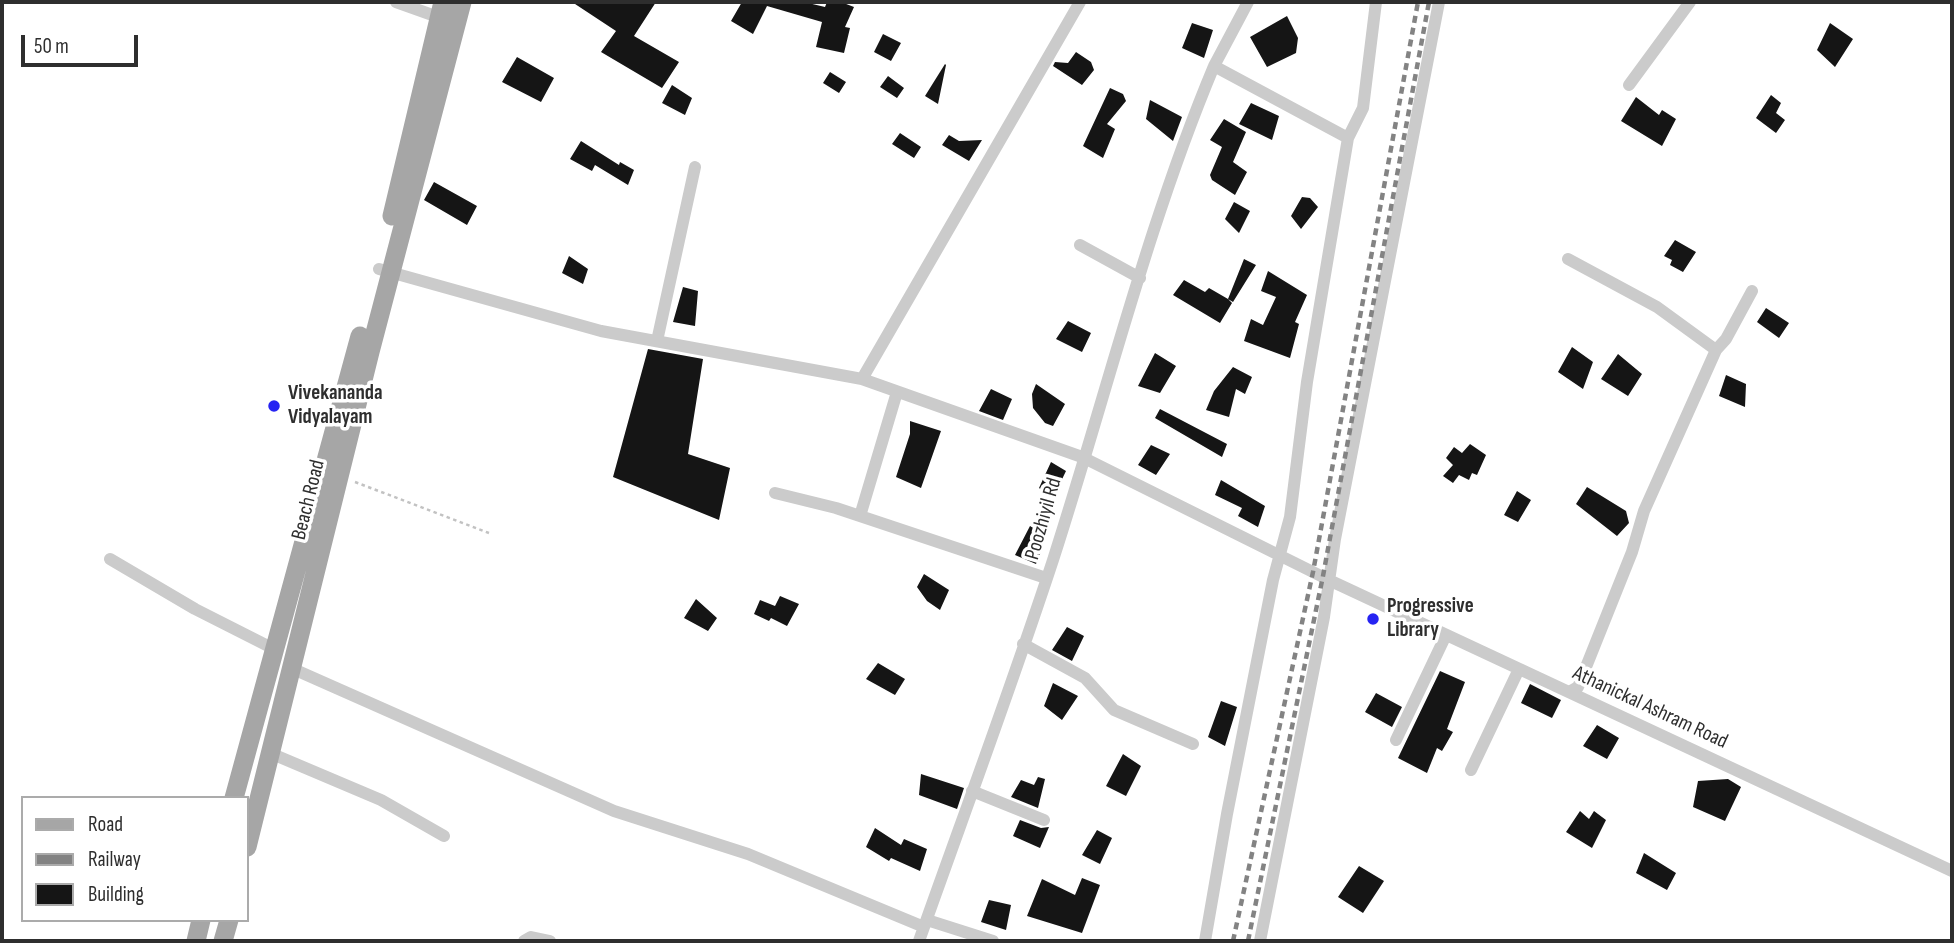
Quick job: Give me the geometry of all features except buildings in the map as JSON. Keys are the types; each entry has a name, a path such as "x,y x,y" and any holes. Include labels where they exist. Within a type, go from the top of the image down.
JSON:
{"main road":[{"name":"Beach Road","path":"248,843 339,476 384,271 462,2"},
{"path":"235,796 274,649 384,271 440,10"},
{"path":"196,941 201,922"},
{"path":"223,941 228,922"}],"street":[{"path":"396,2 440,10"},
{"path":"862,379 1080,2"},
{"name":"Poozhiyil Rd","path":"919,941 1046,578 1082,457 1198,106 1214,66 1248,2"},
{"path":"1205,941 1273,580 1282,557 1297,472 1307,382 1348,138 1363,108 1376,2"},
{"path":"1260,941 1331,581 1335,539 1438,2"},
{"path":"1629,85 1690,2"},
{"path":"1214,66 1348,138"},
{"path":"657,341 695,167"},
{"path":"1080,245 1140,278"},
{"path":"1568,259 1657,307 1716,350"},
{"name":"Athanickal Ashram Road","path":"384,271 588,328 862,379 1082,457 1331,581 1952,871"},
{"path":"1569,692 1578,687 1632,552 1644,511 1716,350 1726,339 1752,291"},
{"path":"860,516 897,391"},
{"path":"775,493 860,516 1046,578"},
{"path":"110,559 195,609 274,649"},
{"path":"1396,740 1446,635"},
{"path":"1023,644 1085,678 1114,710 1194,744"},
{"path":"291,668 614,811 748,854 925,923 993,941"},
{"path":"1471,770 1519,669"},
{"path":"270,753 381,800 444,836"},
{"path":"972,792 1044,820"},
{"path":"524,941 531,937 550,941"}],"path":[{"path":"339,476 489,533"}],"railway":[{"path":"1233,941 1313,572 1418,2"},
{"path":"1248,941 1323,576 1429,2"}],"place":[{"name":"Vivekananda Vidyalayam","path":"274,406"},
{"name":"Progressive Library","path":"1373,619"}]}
